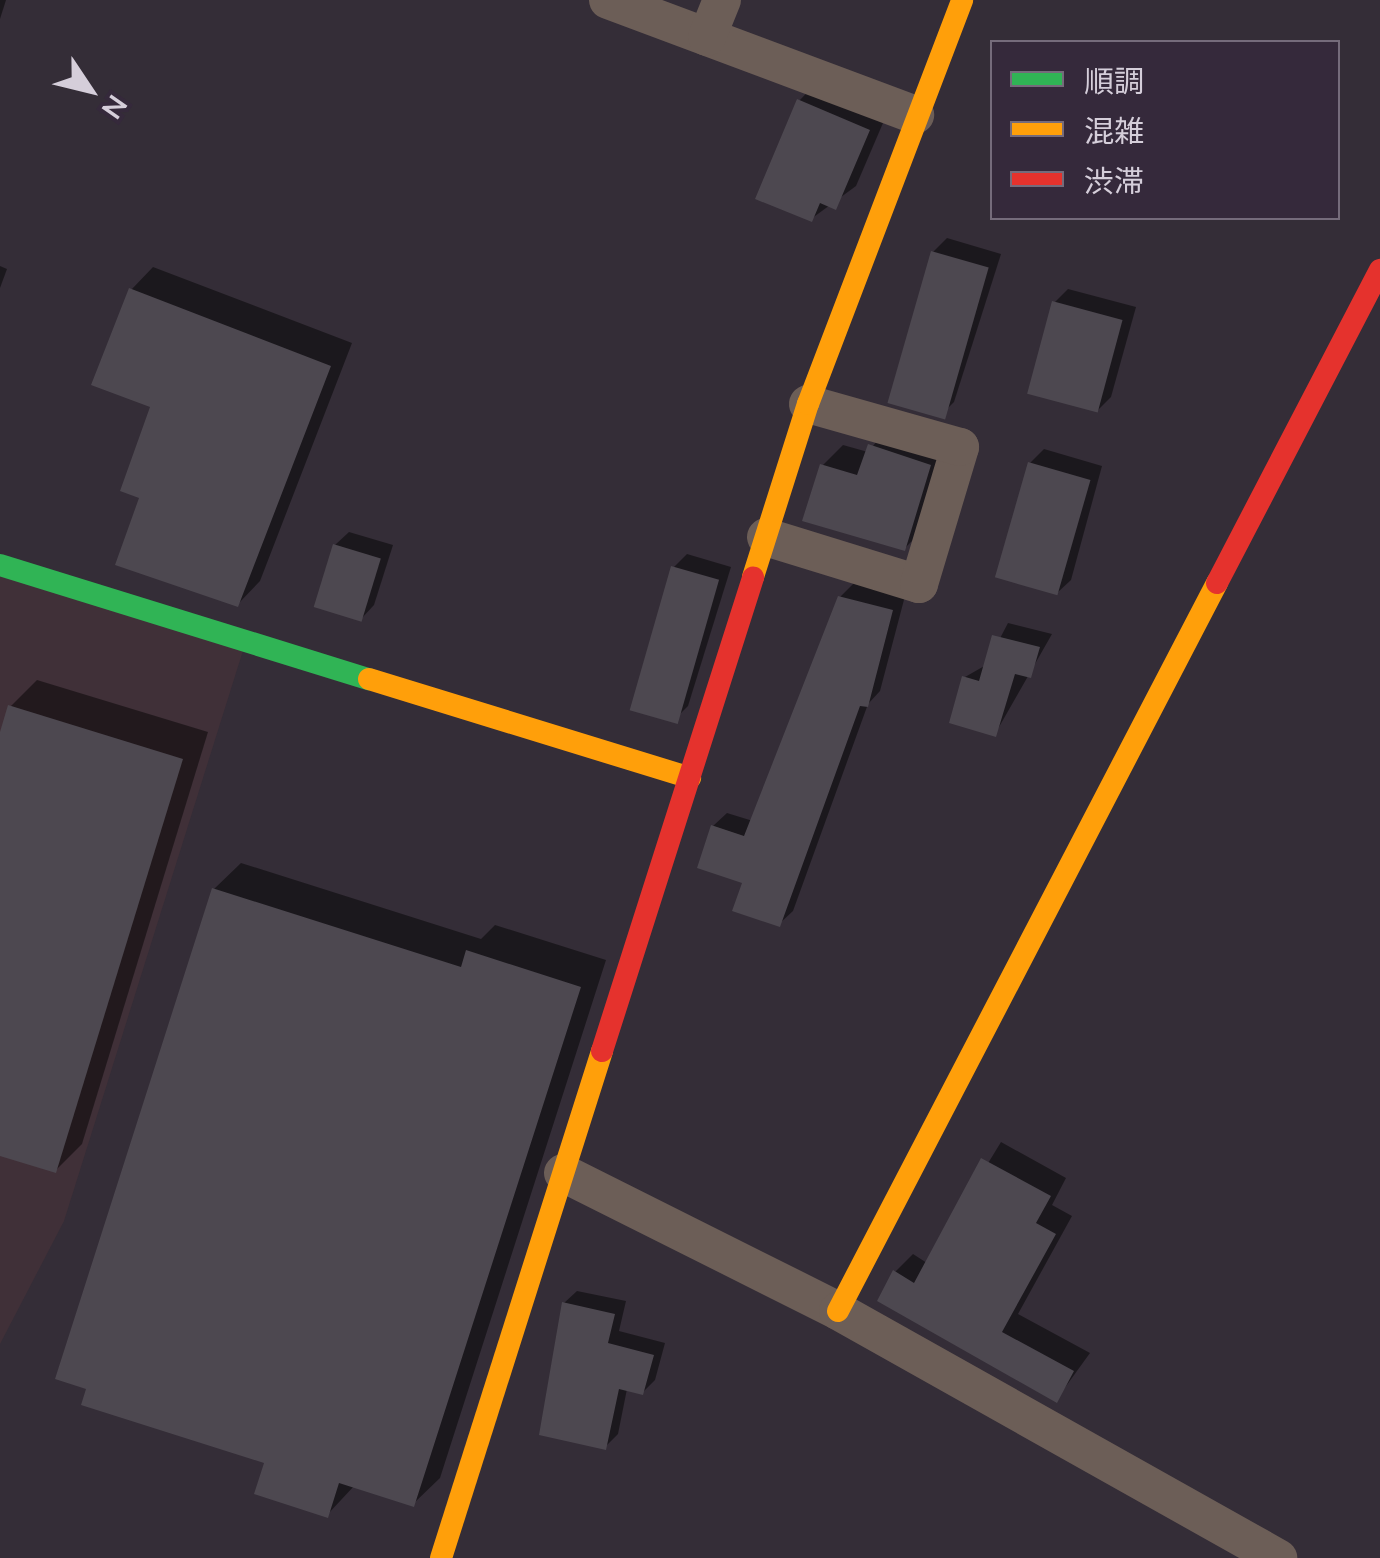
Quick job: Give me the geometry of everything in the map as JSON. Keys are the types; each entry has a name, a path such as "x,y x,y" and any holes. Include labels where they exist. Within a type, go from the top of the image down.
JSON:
{"street":[{"path":"608,0 915,116"},
{"path":"707,37 722,0"},
{"path":"442,1558 808,404 962,0"},
{"path":"838,1311 1380,270"},
{"path":"766,536 919,584 960,446 808,404"},
{"path":"0,565 690,778"},
{"path":"563,1173 838,1311 1278,1558"}],"shaded area":[{"path":"0,565 246,641 64,1221 0,1344"}],"building":[{"path":"797,99 870,130 836,210 820,203 812,222 755,199"},
{"path":"931,251 989,268 945,419 887,403"},
{"path":"129,288 331,366 238,607 115,565 139,498 120,491 150,407 91,385"},
{"path":"1052,301 1123,320 1098,413 1027,394"},
{"path":"868,444 931,465 905,551 802,521 820,464 857,475"},
{"path":"1028,462 1090,480 1057,595 995,577"},
{"path":"333,544 381,559 362,622 314,607"},
{"path":"671,566 719,580 678,724 630,710"},
{"path":"838,596 893,610 868,707 860,706 780,927 732,911 742,883 697,868 711,825 744,836"},
{"path":"992,635 1040,647 1031,678 1015,674 996,737 949,723 962,676 979,681"},
{"path":"8,705 183,759 56,1173 0,1156 0,732"},
{"path":"212,888 461,967 466,950 581,987 414,1507 339,1483 328,1518 254,1494 264,1463 81,1405 86,1389 55,1379"},
{"path":"981,1158 1051,1196 1036,1223 1056,1234 1002,1332 1074,1371 1057,1403 877,1301 893,1270 914,1283"},
{"path":"562,1302 615,1314 608,1343 654,1355 643,1395 619,1389 606,1450 539,1435"}],"traffic: fast":[{"path":"0,565 369,679"}],"traffic: slow":[{"path":"753,577 808,404 962,0"},
{"path":"838,1311 1217,583"},
{"path":"369,679 690,778"},
{"path":"441,1558 602,1051"}],"traffic: jam":[{"path":"1217,583 1380,270"},
{"path":"602,1051 753,577"}]}
